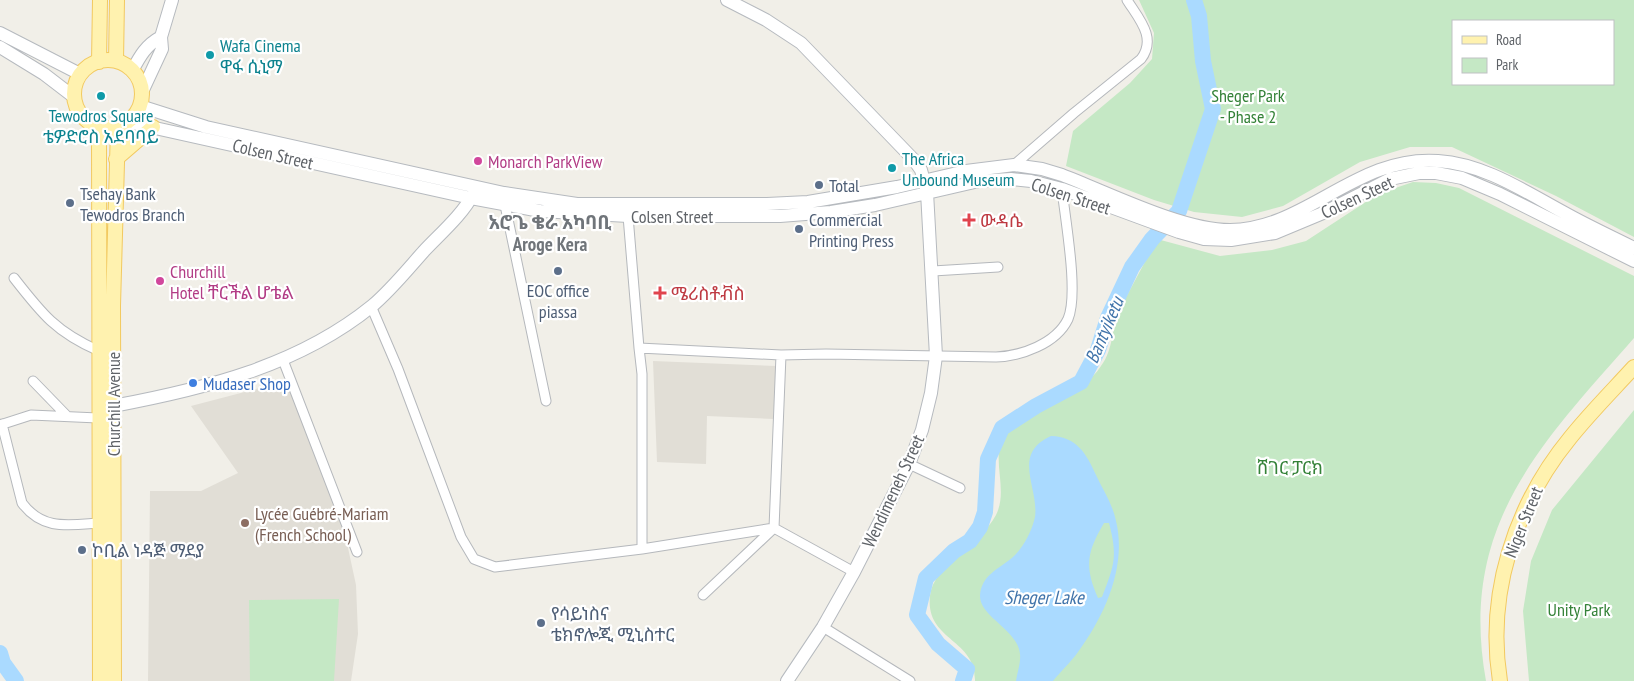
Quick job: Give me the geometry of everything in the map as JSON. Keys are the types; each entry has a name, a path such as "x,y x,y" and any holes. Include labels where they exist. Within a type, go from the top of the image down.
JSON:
{"main road":[{"path":"99,62 100,0"},
{"path":"116,62 117,0"},
{"path":"142,92 139,81 132,71 116,62 99,62 80,74 76,81 74,97 81,116 98,127 123,124 140,106 142,92 162,50 161,37 172,0"},
{"path":"727,0 766,20 800,44 914,160 926,186"},
{"path":"0,33 80,74"},
{"path":"132,71 143,51 151,42 161,37"},
{"path":"0,47 44,74 74,97"},
{"path":"140,106 206,127 577,209 785,203 838,198 926,186 966,170 1014,165 1042,169 1062,175 1128,207"},
{"name":"Colsen Street","path":"123,124 153,127 505,205 577,209 628,216 780,216 831,212 875,205 926,186 1011,179 1031,181 1128,207"},
{"name":"Churchill Avenue","path":"114,681 113,406 116,159 123,124"},
{"name":"Churchill Avenue","path":"98,127 100,681"},
{"path":"116,159 153,127"},
{"path":"1437,167 1456,163 1509,182 1634,248"},
{"name":"Colsen Steet","path":"1128,207 1182,227 1204,238 1231,240 1275,233 1323,213 1390,178 1419,173 1437,167 1500,194 1634,261"},
{"path":"113,406 234,378 284,360 332,334 371,306 389,290 471,198 477,186"},
{"name":"Wendimeneh Street","path":"787,681 823,627 854,572 909,464 926,414 936,356 933,271 926,186"},
{"name":"Niger Street","path":"1500,681 1497,639 1498,610 1504,570 1524,510 1536,486 1570,438 1634,367"}],"street":[{"path":"1014,165 1141,59 1147,51 1149,41 1145,28 1127,0"},
{"path":"639,348 781,355 1011,356 1039,345 1058,331 1067,320 1070,309 1071,286 1062,189"},
{"path":"505,205 546,401"},
{"path":"628,216 642,374 642,549"},
{"path":"933,271 998,267"},
{"path":"14,278 38,310 57,327 74,340 99,351"},
{"path":"371,306 398,369 461,537 474,559 485,565 508,567 642,549 774,528 854,572"},
{"path":"703,595 774,528 781,355"},
{"path":"284,360 357,552"},
{"path":"33,381 67,416"},
{"path":"98,418 31,415 1,424 22,502 26,507 50,524 99,523"},
{"path":"909,464 960,488"},
{"path":"823,627 910,681"}],"shaded area":[{"path":"653,361 777,366 773,419 707,416 706,464 657,462"},
{"name":"Lycée Guébré-Mariam (French School)","path":"286,381 345,534 356,585 358,634 351,681 148,681 150,491 201,491 238,473 191,406"}],"green space":[{"name":"Sheger Park - Phase 2","path":"1139,0 1634,0 1634,237 1556,196 1452,147 1410,147 1360,162 1283,206 1242,217 1194,212 1154,200 1066,166 1073,131 1130,83 1152,59 1154,33"},
{"name":"ሸገር ፓርክ","path":"1413,182 1436,183 1459,188 1634,276 1634,338 1567,415 1538,453 1514,492 1496,533 1484,577 1480,626 1486,681 975,681 973,667 968,656 935,622 931,611 930,596 933,585 939,574 948,564 980,536 996,515 1001,493 999,449 1002,438 1008,428 1029,411 1080,386 1092,377 1101,366 1108,353 1120,309 1157,239 1220,256 1272,250 1306,241 1378,194"},
{"name":"Unity Park","path":"1634,410 1634,681 1529,681 1523,611 1531,561 1552,510"},
{"path":"339,599 334,681 250,681 249,600"}],"water":[{"name":"Sheger Lake","path":"1051,436 1060,437 1074,443 1084,453 1113,509 1119,538 1118,555 1116,572 1105,606 1088,638 1075,656 1053,681 1016,681 1020,657 1018,645 986,611 980,596 981,589 987,578 1017,553 1032,528 1035,506 1029,462 1032,452 1039,443","holes":["1104,523 1109,523 1114,553 1112,569 1102,597 1098,598 1091,577 1089,559 1098,533"]}],"waterway":[{"name":"Bantyiketu","path":"963,681 967,669 938,644 917,615 926,578 954,551 970,541 980,527 985,512 988,459 1002,428 1036,406 1081,382 1098,350 1108,318 1132,267 1152,239 1179,211 1213,109 1203,61 1199,16 1194,0"},
{"path":"0,653 3,663 16,681"}],"place":[{"name":"Wafa Cinema ዋፋ ሲኒማ","path":"210,55"},
{"name":"Tewodros Square ቴዎድሮስ አደባባይ","path":"101,96"},
{"name":"Monarch ParkView","path":"478,161"},
{"name":"The Africa Unbound Museum","path":"892,168"},
{"name":"Total","path":"819,185"},
{"name":"Tsehay Bank Tewodros Branch","path":"70,203"},
{"name":"ውዳሴ","path":"969,220"},
{"name":"Commercial Printing Press","path":"799,229"},
{"name":"EOC office piassa","path":"558,271"},
{"name":"Churchill Hotel ቸርችል ሆቴል","path":"160,281"},
{"name":"ሜሪስቶቭስ","path":"660,293"},
{"name":"Mudaser Shop","path":"193,383"},
{"name":"Lycée Guébré-Mariam (French School)","path":"245,523"},
{"name":"ኮቢል ነዳጅ ማደያ","path":"82,550"},
{"name":"የሳይነስና ቴክኖሎጂ ሚኒስተር","path":"541,623"}],"district":[{"name":"አሮጌ ቄራ አካባቢ Aroge Kera","path":"550,233"}]}
